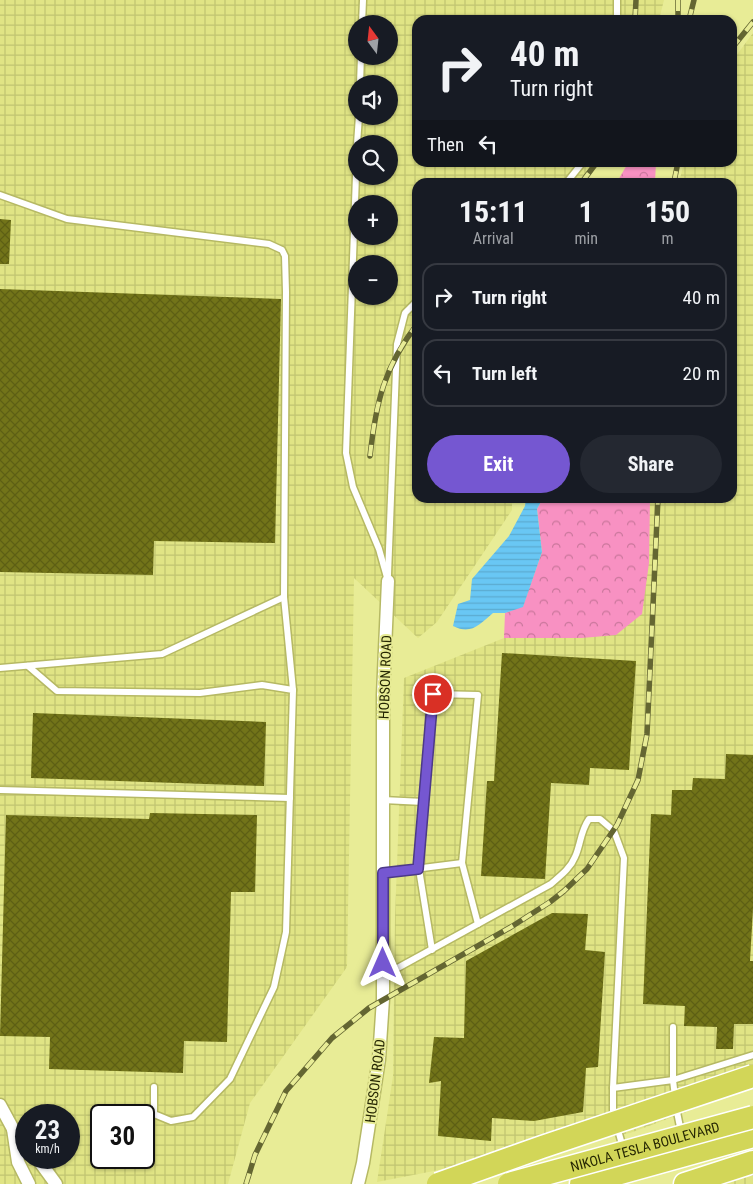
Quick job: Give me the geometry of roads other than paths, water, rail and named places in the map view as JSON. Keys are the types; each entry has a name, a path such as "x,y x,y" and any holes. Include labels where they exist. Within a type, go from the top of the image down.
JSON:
{"highway":[{"path":"438,1184 753,1076"},
{"name":"NIKOLA TESLA BOULEVARD","path":"509,1184 753,1117"},
{"name":"NIKOLA TESLA BOULEVARD","path":"581,1184 753,1136"},
{"path":"684,1184 753,1162"}],"street":[{"name":"HOBSON ROAD","path":"358,1184 380,1059 383,976 383,695 388,581"},
{"path":"0,1105 15,1131"},
{"path":"13,1129 18,1162 28,1184"},
{"path":"46,1169 56,1184"}],"lane":[{"path":"362,15 363,0"},
{"path":"617,0 617,15"},
{"path":"570,178 579,167"},
{"name":"HOBSON ROAD","path":"356,185 346,453 353,488 379,549 388,581"},
{"path":"0,195 67,219 269,244 282,250 285,256 284,597 293,690 286,932 274,987 230,1079 193,1116 171,1121 154,1114 154,1086"},
{"path":"388,581 397,344 405,313 412,306"},
{"path":"0,668 162,654 284,597"},
{"path":"28,666 57,691 200,693 262,685 293,690"},
{"path":"432,950 418,869 433,694 478,695 462,863 478,924"},
{"path":"0,790 290,798"},
{"path":"383,800 424,802"},
{"path":"383,976 550,884 566,872 575,858 582,829 589,819 600,819 614,831 624,858 613,1112 626,1160"},
{"path":"383,873 462,863"},
{"path":"673,1027 673,1080 677,1114 684,1143"},
{"path":"613,1088 673,1080 753,1055"}],"water":[{"path":"525,503 540,503 537,509 542,552 523,607 505,613 493,613 479,625 470,629 459,629 453,626 458,604 470,600 472,579 509,536"}],"railway":[{"path":"635,15 636,0"},
{"path":"678,0 678,15"},
{"path":"690,15 694,0"},
{"path":"737,42 753,22"},
{"path":"585,178 593,167"},
{"path":"675,178 677,167"},
{"path":"370,456 375,419 389,370 412,331"},
{"path":"246,1184 255,1155 286,1091 332,1038 369,1008 511,927 550,902 587,869 617,825 638,780 647,734 658,503"}]}
